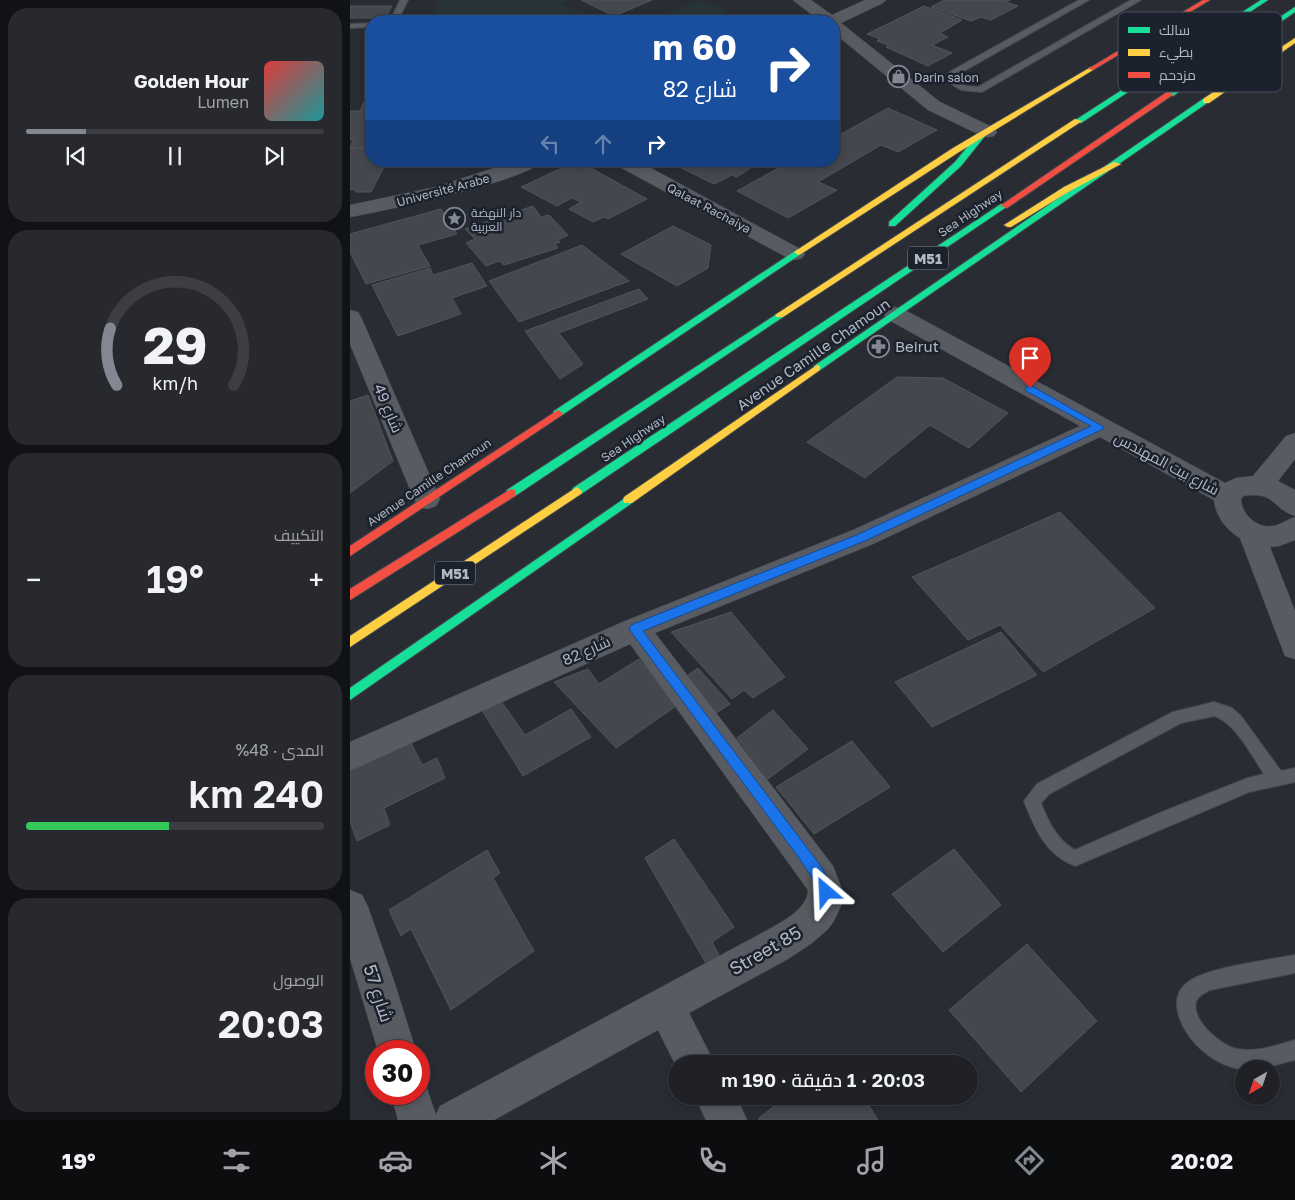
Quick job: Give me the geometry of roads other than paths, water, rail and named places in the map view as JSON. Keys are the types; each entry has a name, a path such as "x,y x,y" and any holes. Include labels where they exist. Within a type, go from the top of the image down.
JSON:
{"main road":[{"name":"Avenue Camille Chamoun","path":"1187,12 1207,0"},
{"name":"Sea Highway","path":"1246,12 1265,0"},
{"name":"Sea Highway","path":"1282,18 1295,9"},
{"name":"Avenue Camille Chamoun","path":"1282,49 1295,40"},
{"name":"Avenue Camille Chamoun","path":"350,552 795,254 956,150 1118,54"},
{"name":"Sea Highway","path":"350,595 529,481 808,296 1123,92"},
{"name":"Sea Highway","path":"350,642 876,293 1173,92"},
{"name":"Avenue Camille Chamoun","path":"350,696 895,314 1220,92"},
{"path":"808,296 958,164 985,134"},
{"path":"972,247 1067,189 1117,164"},
{"path":"876,293 938,264"}],"street":[{"path":"801,0 822,15"},
{"path":"840,17 878,0"},
{"path":"840,29 934,106 985,134"},
{"name":"Université Arabe","path":"350,210 432,195 492,177 518,167"},
{"name":"Qalaat Rachaiya","path":"634,167 795,254"},
{"name":"شارع بيت المهندس","path":"895,314 1228,496"},
{"name":"شارع 49","path":"350,317 427,499"},
{"name":"شارع 82","path":"350,757 635,629 863,537 1099,427"},
{"path":"1260,485 1295,442"},
{"path":"1295,506 1286,495 1260,485 1244,485 1232,491 1228,496 1226,504 1233,520 1252,532 1273,536 1283,535 1295,527"},
{"path":"1252,532 1295,647"},
{"name":"Street 85","path":"454,1120 775,946 811,922 822,907 826,892 818,874 804,853 635,629"},
{"name":"شارع 57","path":"350,907 377,984 394,1040"},
{"path":"665,1006 691,1055"},
{"path":"413,1105 418,1120"},
{"path":"719,1105 727,1120"}],"lane":[{"path":"396,15 404,0"},
{"path":"1085,0 954,73 950,81 964,88 979,90 1137,0"},
{"path":"350,26 365,25"},
{"path":"1277,779 1236,721 1227,712 1214,709 1178,717 1043,788 1032,801 1042,829 1063,854 1076,858 1168,817 1248,785 1277,779 1295,775"},
{"path":"1295,964 1208,980 1195,985 1189,992 1186,1005 1188,1020 1198,1034 1232,1058 1244,1060 1295,1050"}],"place":[{"name":"Darin salon","path":"898,77"},
{"name":"دار النهضة العربية","path":"455,219"},
{"name":"Beirut","path":"879,346"}]}
